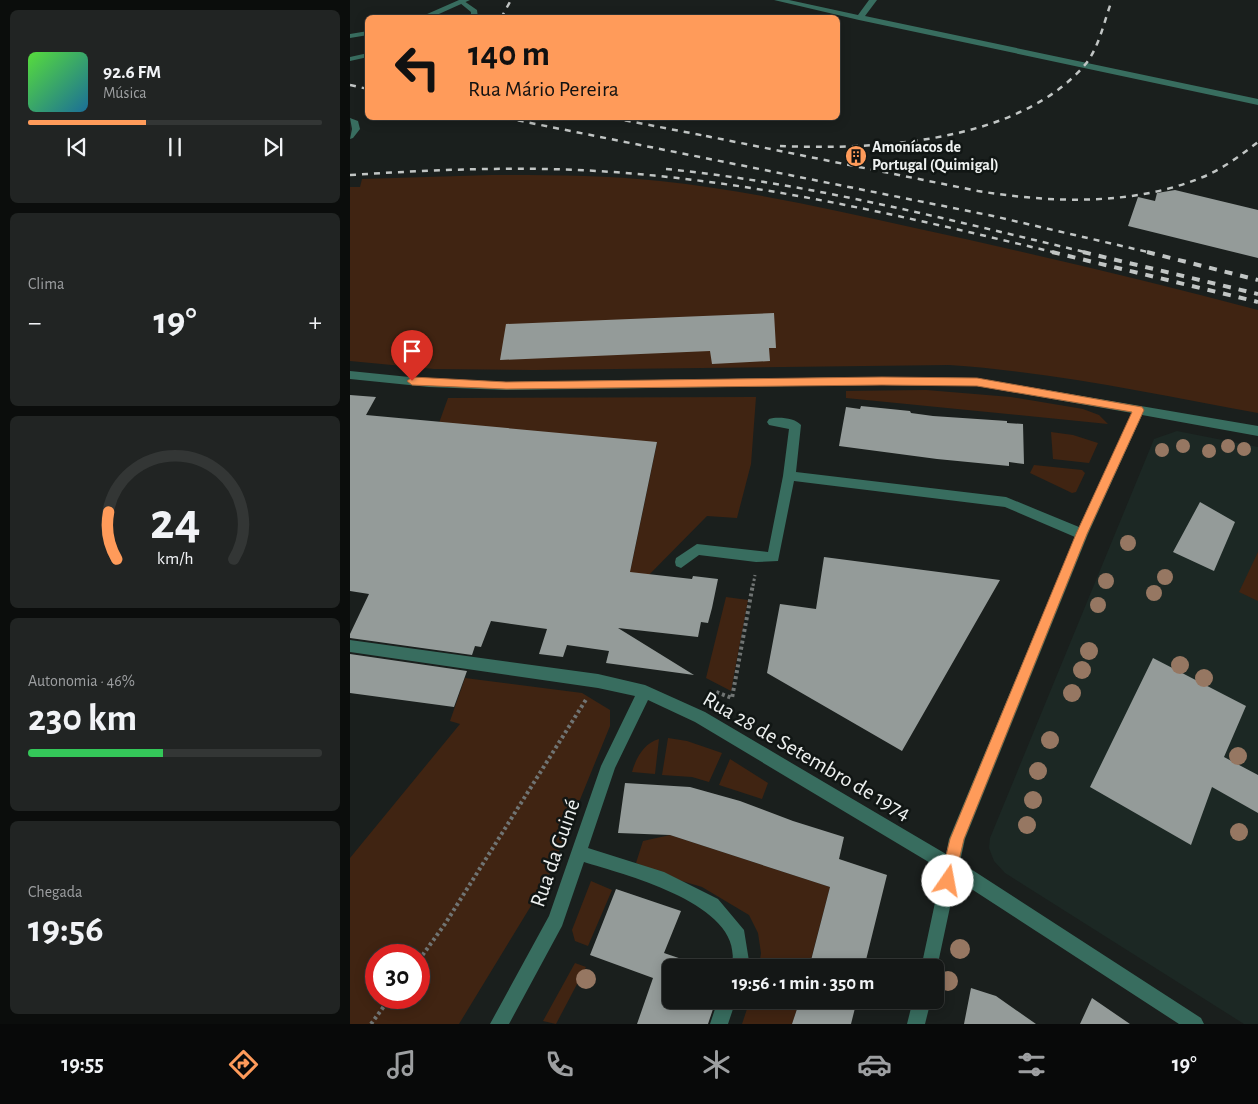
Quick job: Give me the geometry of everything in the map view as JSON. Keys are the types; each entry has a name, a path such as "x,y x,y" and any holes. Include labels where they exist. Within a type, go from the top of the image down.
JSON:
{"street":[{"path":"778,0 1258,102"},
{"path":"859,18 873,0"},
{"path":"429,15 464,1"},
{"path":"350,36 365,34"},
{"path":"350,121 355,123 356,129 350,136"},
{"path":"350,375 429,383 506,386 882,381 977,382 1258,431"},
{"path":"931,959 957,839 1082,534 1138,410"},
{"path":"681,562 697,549 756,557 774,557 789,476 795,426 773,422"},
{"path":"789,476 1006,502 1082,534"},
{"name":"Rua 28 de Setembro de 1974","path":"350,646 598,681 645,692 700,717 951,866 1195,1024"},
{"name":"Rua da Guiné","path":"499,1024 556,920 580,854 608,766 645,692"},
{"path":"580,854 664,880 712,905 738,936 741,959"},
{"path":"718,1024 724,1009"},
{"path":"916,1024 920,1009"}],"lane":[{"path":"464,1 475,11 474,15"},
{"path":"350,59 365,56"}],"path":[{"path":"700,717 716,692 732,698 755,577 756,557"},
{"path":"430,945 598,681"},
{"path":"370,1024 382,1009"}],"shaded area":[{"path":"491,175 639,179 756,195 1001,247 1130,277 1258,310 1258,413 1066,378 949,365 534,370 434,369 350,361 350,187 360,187 362,179"},
{"path":"926,390 1011,397 1083,409 1099,415 1108,424 846,398 846,391"},
{"path":"756,397 751,464 737,518 707,516 639,585 350,541 631,568 657,443 439,423 448,398"},
{"path":"1177,431 1258,447 1258,1024 1244,1024 1005,873 994,861 989,848 990,838 1154,439"},
{"path":"1051,432 1073,435 1098,443 1089,463 1053,459"},
{"path":"1034,465 1082,470 1085,473 1076,492 1072,493 1030,473"},
{"path":"1258,552 1258,601 1239,592"},
{"path":"726,597 748,600 731,691 706,678"},
{"path":"465,678 582,693 610,710 610,726 548,878 459,1024 350,1024 350,858 460,724 450,721"},
{"path":"668,738 687,741 722,753 709,782 692,777 662,775"},
{"path":"659,739 655,774 632,772 641,752 649,744"},
{"path":"730,759 768,783 762,799 719,785"},
{"path":"670,835 830,887 811,959 760,959 758,933 749,915 702,887 672,878 636,863 643,841"},
{"path":"591,881 612,890 588,946 575,941 572,930"},
{"path":"575,963 586,967 556,1024 543,1021"},
{"path":"747,1009 797,1009 792,1024 742,1024"}],"building":[{"path":"1175,190 1258,210 1258,258 1128,226 1138,197 1155,201 1157,193"},
{"path":"774,313 776,348 769,348 770,361 712,364 710,351 500,360 506,324"},
{"path":"350,395 376,397 366,415 657,442 630,572 692,579 693,576 718,579 712,608 708,623 701,622 698,637 618,628 694,675 606,663 609,651 567,645 563,657 539,654 547,629 491,621 481,647 475,646 472,655 350,638 350,634 369,594 350,591"},
{"path":"861,406 910,411 911,413 933,416 1007,421 1007,423 1023,424 1024,464 1009,462 1009,466 937,459 839,446 846,407 860,409"},
{"path":"1200,502 1235,522 1214,571 1173,552"},
{"path":"824,557 1000,580 902,751 767,673 780,604 816,609"},
{"path":"350,654 467,671 454,707 350,693"},
{"path":"1153,658 1246,706 1224,757 1258,775 1258,813 1212,787 1191,845 1090,787"},
{"path":"625,783 690,787 740,801 793,821 844,837 839,859 887,875 866,959 811,959 830,887 670,835 618,833"},
{"path":"616,889 681,911 664,953 682,959 662,959 662,1009 713,1009 708,1024 637,1024 653,978 590,955"},
{"path":"971,988 996,996 1036,1024 964,1024"},
{"path":"1092,998 1130,1024 1080,1024"},
{"path":"797,1009 855,1009 851,1024 792,1024"}],"railway":[{"path":"503,15 511,0"},
{"path":"780,146 818,147 900,143 942,136 983,126 1021,112 1055,92 1084,66 1094,51 1112,0"},
{"path":"350,85 365,88"},
{"path":"516,120 993,216 1152,253"},
{"path":"623,120 710,137"},
{"path":"710,137 978,191 1034,198 1063,199 1120,197 1149,193 1176,186 1218,170 1258,142"},
{"path":"350,175 422,171 530,169 601,171 690,179 848,206 953,228 1057,253"},
{"path":"666,169 773,183 826,193 1089,253"},
{"path":"1052,252 1258,302"},
{"path":"1083,252 1258,294"},
{"path":"1147,252 1258,280"}],"place":[{"name":"Amoníacos de Portugal (Quimigal)","path":"856,156"}],"route":[{"path":"412,381 506,386 882,381 977,382 1138,410 1082,534 965,818 957,839 948,881"}]}
